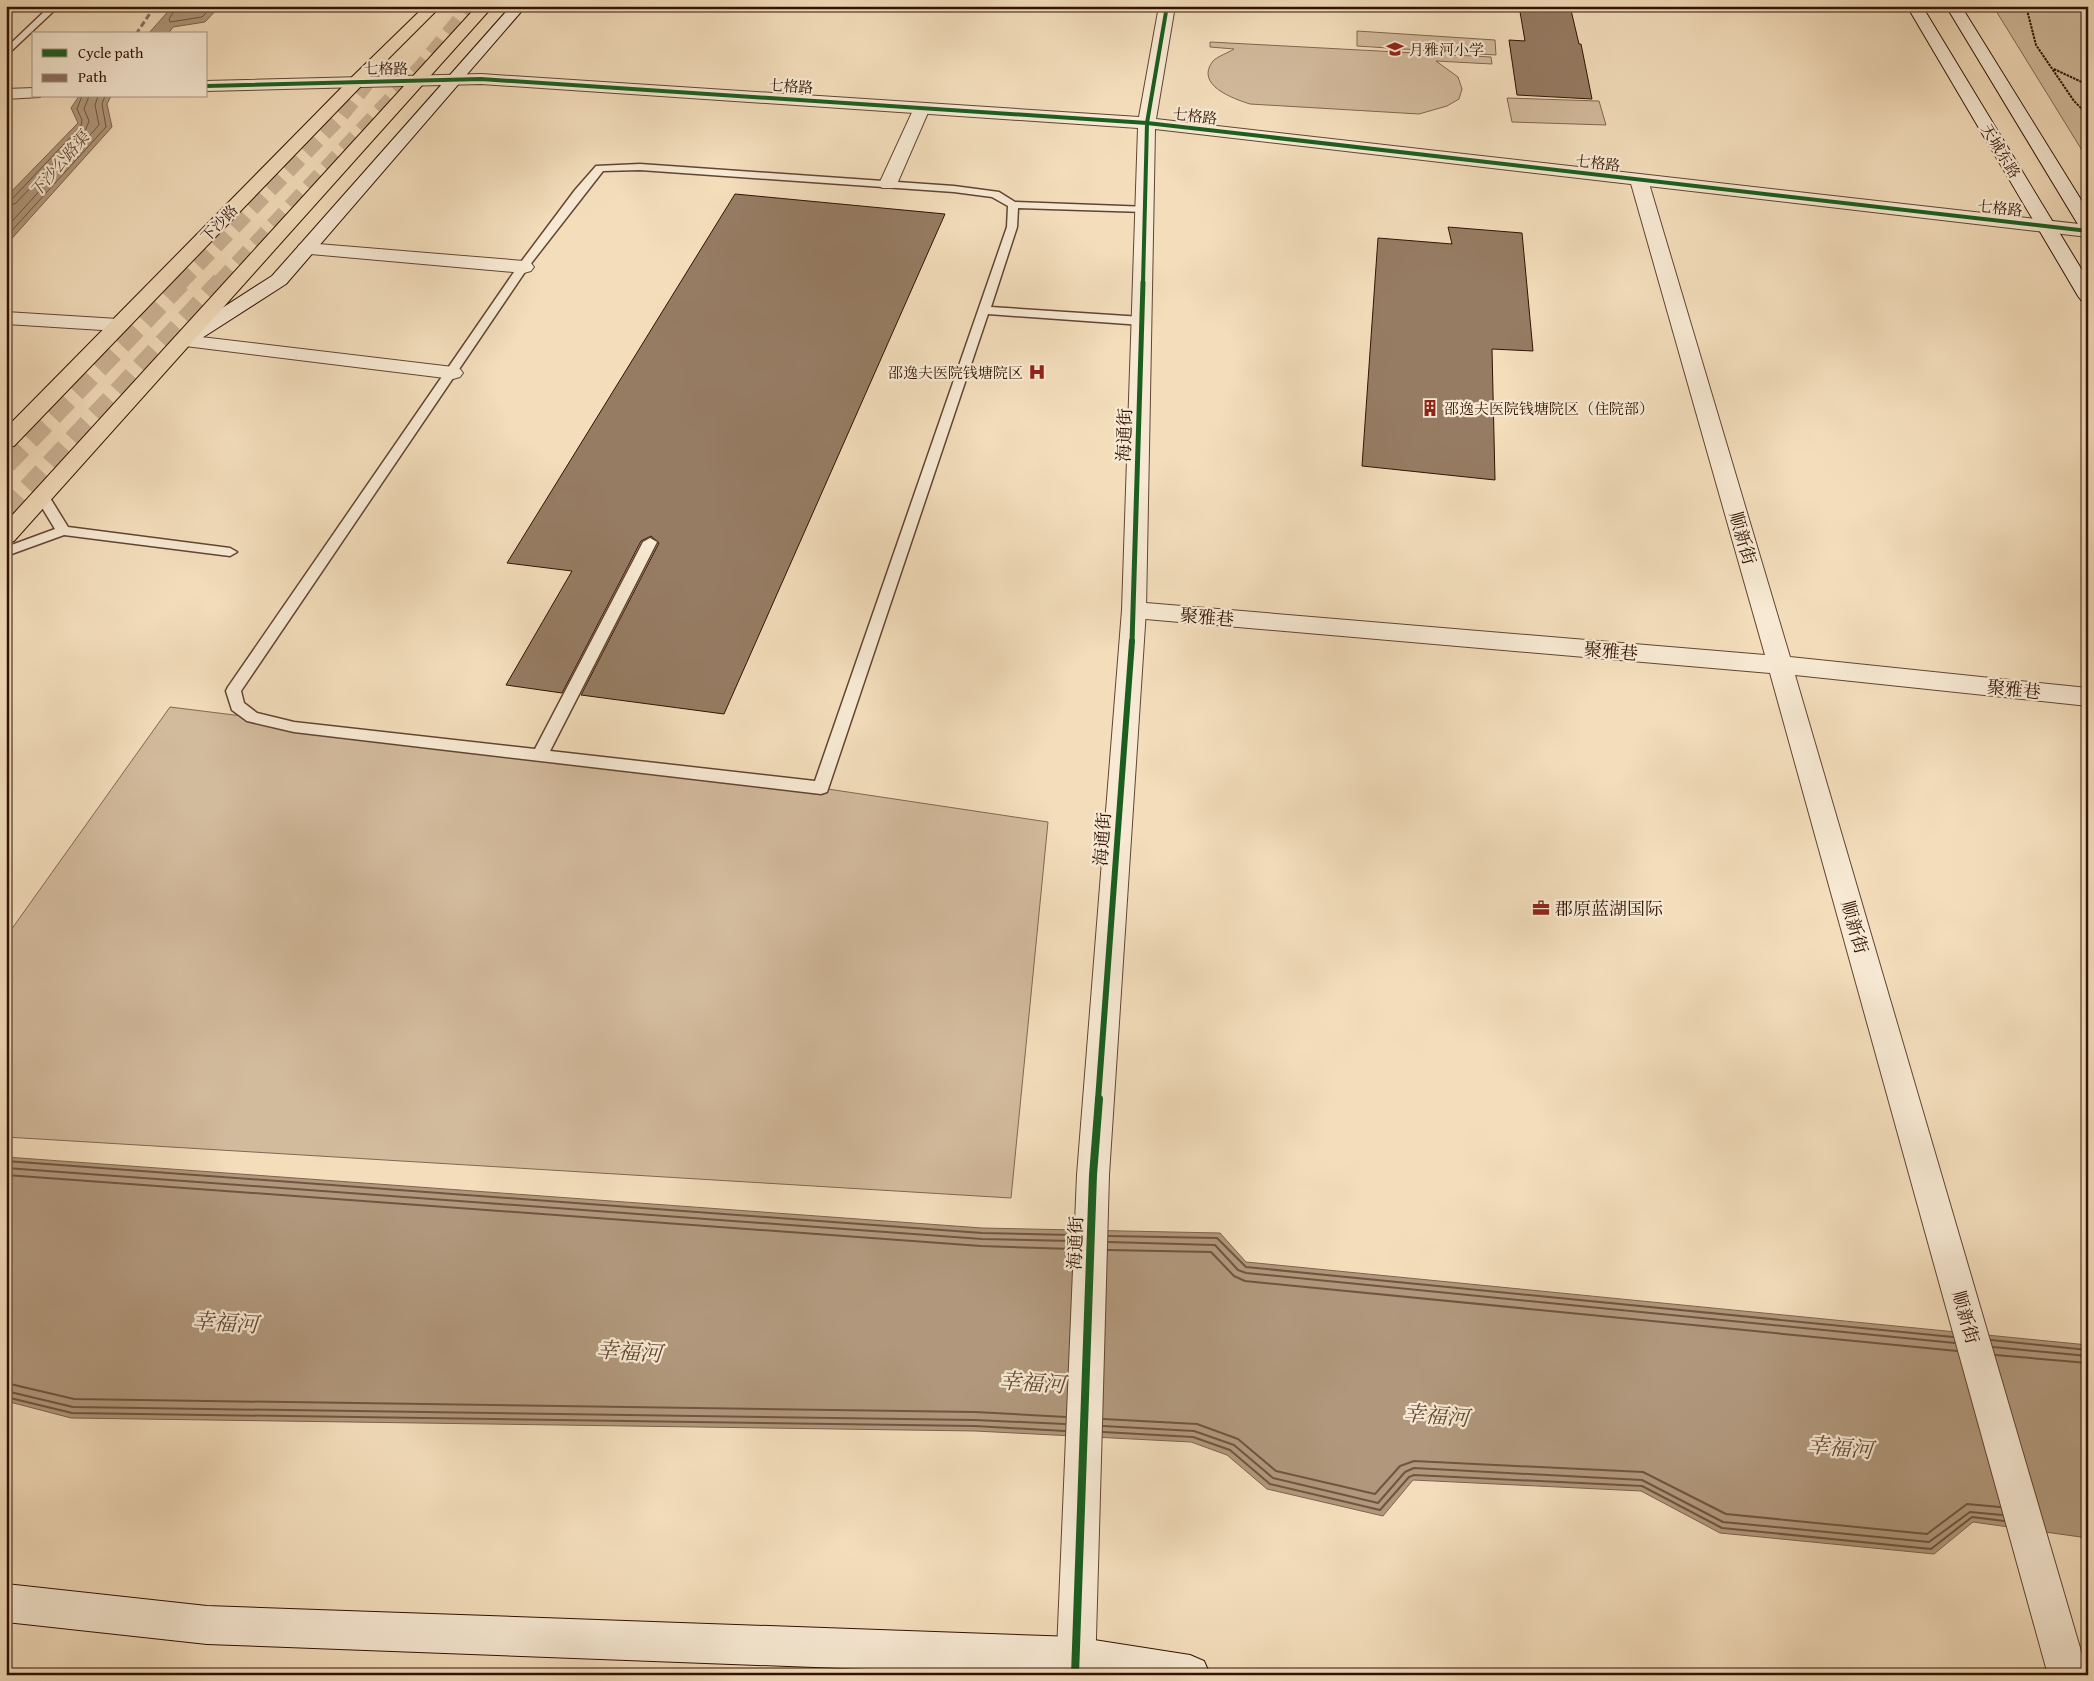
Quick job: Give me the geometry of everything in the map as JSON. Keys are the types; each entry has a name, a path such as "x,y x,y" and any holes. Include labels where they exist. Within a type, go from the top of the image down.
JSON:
{"main road":[{"name":"下沙路","path":"6,442 358,80 434,6"},
{"path":"6,536 486,6"}],"street":[{"path":"184,341 279,280 519,6"},
{"name":"海通街","path":"1075,1666 1093,1175 1134,610 1147,124 1167,6"},
{"name":"天城东路","path":"1914,6 2088,296"},
{"name":"天城东路","path":"1953,6 2088,226"},
{"name":"七格路","path":"208,86 358,80 457,79 544,81 1147,124 2088,232"},
{"path":"6,94 32,93"},
{"path":"888,184 922,108"},
{"name":"顺新街","path":"1639,180 1780,665 2068,1675"},
{"path":"306,249 524,267"},
{"path":"6,318 118,325"},
{"path":"184,341 453,372"},
{"name":"聚雅巷","path":"1134,610 1780,665 2088,697"},
{"path":"6,1603 207,1625 1075,1666 1190,1675"}],"lane":[{"path":"6,53 55,6"},
{"path":"1013,205 1012,228 821,788 294,727 252,717 237,706 233,691 524,267 579,192 600,168 640,167 888,184 995,194 1013,205 1145,209"},
{"path":"984,310 1142,321"},
{"path":"42,496 63,531"},
{"path":"6,552 63,531 230,552"},
{"path":"540,755 650,542"}],"path":[{"path":"2026,6 2036,45 2074,101 2088,116"},
{"path":"2054,69 2088,85"}],"shaded area":[{"path":"1993,6 2088,6 2088,158 2080,147"},
{"path":"1357,31 1495,40 1496,55 1357,46"},
{"path":"1210,42 1491,57 1492,64 1436,61 1458,77 1462,89 1459,99 1447,106 1419,114 1250,104 1226,95 1212,84 1208,70 1213,61 1234,49 1210,47"},
{"path":"1507,98 1599,101 1606,125 1512,122"},
{"path":"170,707 821,788 1048,822 1011,1198 6,1137 6,937"}],"water":[{"path":"173,6 220,6 205,22 173,27 169,32 150,32"},
{"name":"下沙公路渠","path":"78,98 110,98 107,104 112,127 6,245 6,197 78,123 71,108"},
{"name":"幸福河","path":"6,1157 982,1228 1220,1233 1246,1262 2088,1345 2088,1538 1973,1522 1934,1554 1720,1533 1641,1491 1413,1480 1383,1516 1267,1489 1227,1455 1191,1442 975,1431 71,1418 6,1401"}],"building":[{"path":"1519,6 1570,6 1579,44 1581,44 1592,99 1517,95 1509,40 1525,41"},
{"name":"邵逸夫医院钱塘院区","path":"735,194 945,214 724,714 581,695 659,543 651,536 641,541 562,693 506,685 572,571 507,563"},
{"name":"邵逸夫医院钱塘院区（住院部）","path":"1448,227 1522,233 1533,351 1492,349 1495,480 1362,466 1378,238 1452,244"}],"tunnel":[{"path":"220,283 423,66 472,6"},
{"path":"179,283 338,118 385,59"},
{"path":"6,463 180,282"},
{"path":"6,513 222,282"}],"marked path":[{"path":"137,32 155,6"}],"cycle path":[{"path":"1075,1675 1093,1175 1134,610 1147,123 1167,6"},
{"path":"208,86 481,79 1147,123 2088,231"}],"place":[{"name":"月雅河小学","path":"1395,49"},
{"name":"邵逸夫医院钱塘院区","path":"1037,372"},
{"name":"邵逸夫医院钱塘院区（住院部）","path":"1430,408"},
{"name":"郡原蓝湖国际","path":"1541,908"}]}
